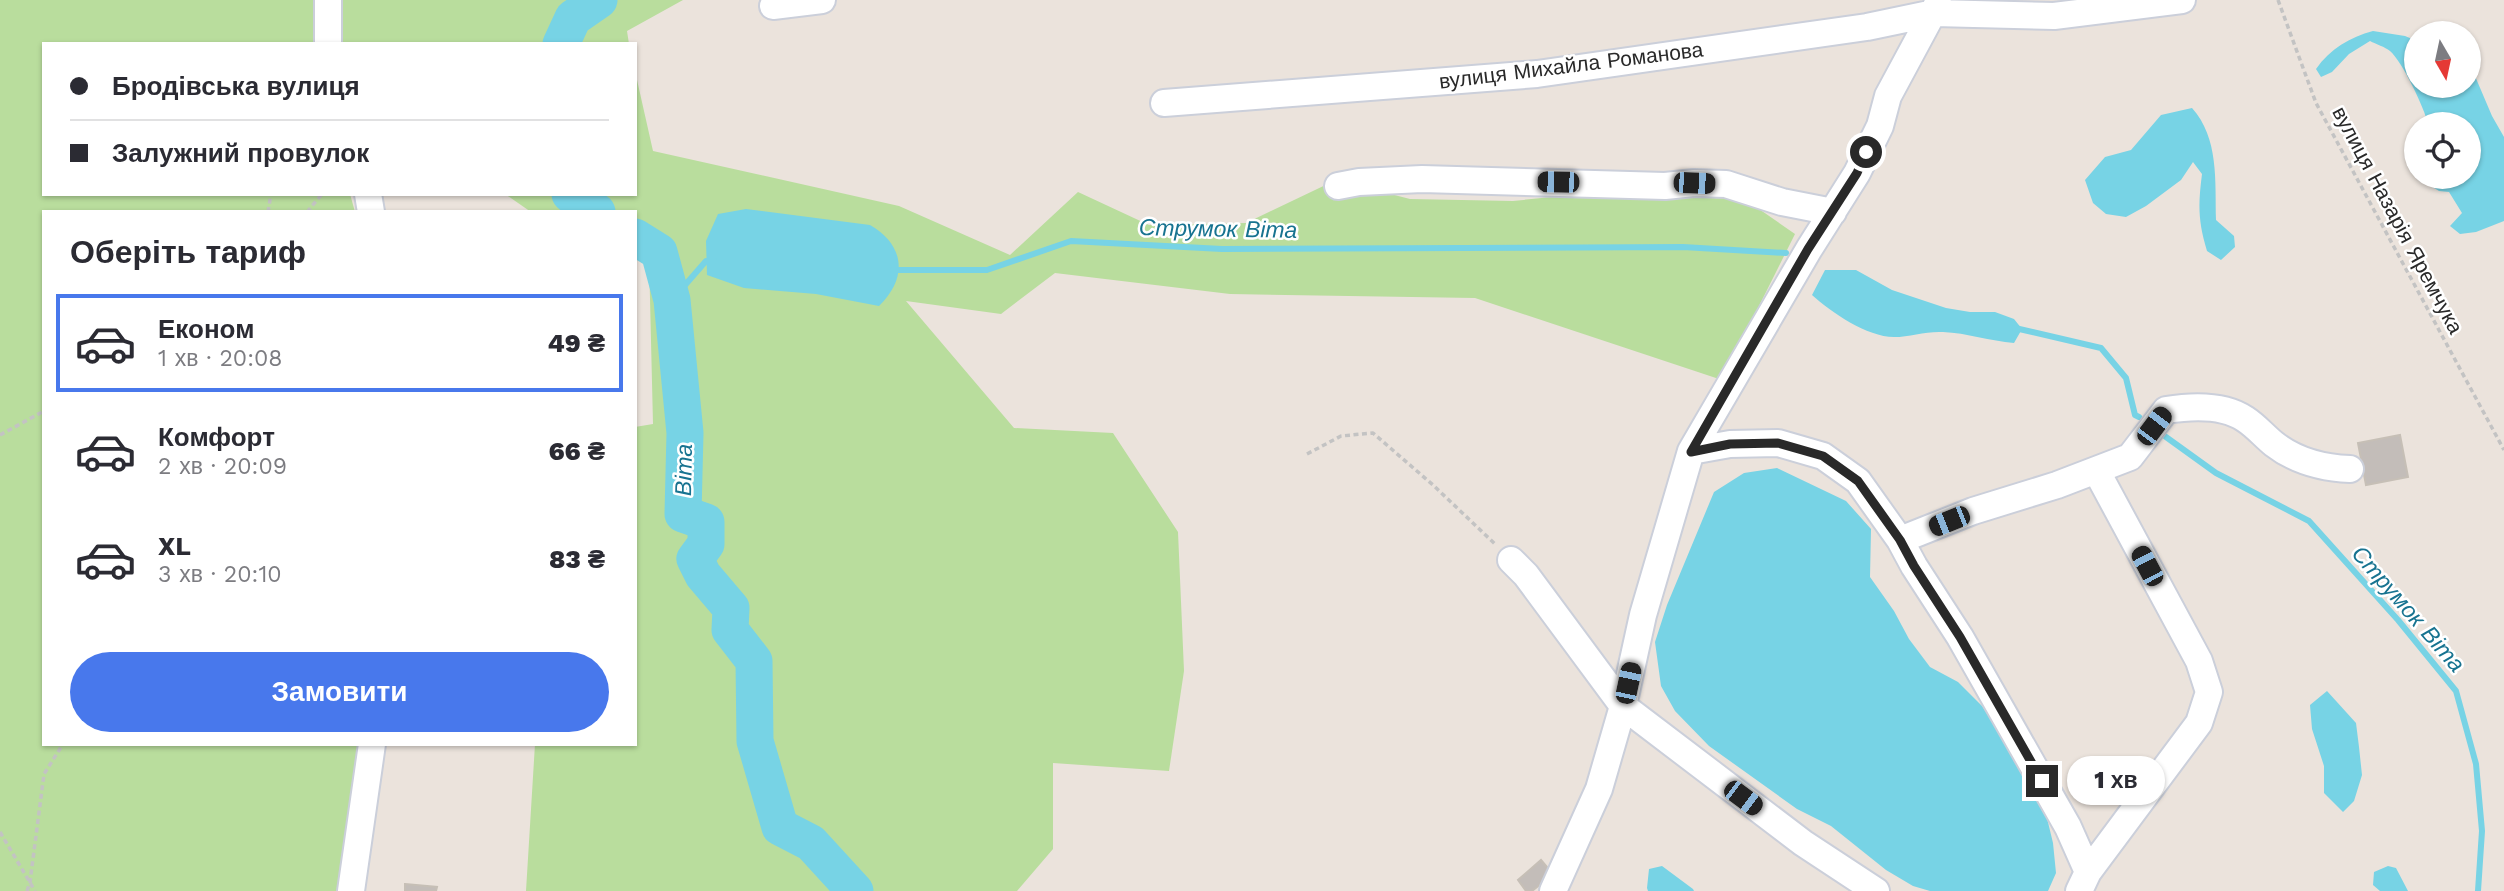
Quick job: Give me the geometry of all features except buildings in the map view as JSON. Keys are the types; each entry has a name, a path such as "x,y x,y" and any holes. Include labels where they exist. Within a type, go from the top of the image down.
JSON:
{"street":[{"path":"328,0 328,42"},
{"path":"773,6 822,0"},
{"name":"вулиця Михайла Романова","path":"1164,103 1537,74 1867,27 1937,7 2054,16 2182,0"},
{"path":"1553,891 1599,789 1623,706 1643,615 1691,452 1808,249 1857,173 1880,126 1888,96 1937,7"},
{"path":"1338,186 1422,178 1665,186 1726,184 1782,202 1833,212"},
{"path":"1900,540 1973,511 2130,457 2166,410 2192,406 2219,410 2244,418 2275,445 2298,459 2332,468 2350,469"},
{"path":"1691,452 1730,444 1778,443 1823,456 1858,481 1900,540 2030,758 2068,827 2083,881"},
{"path":"2083,881 2199,723 2208,692 2199,661 2096,470"},
{"path":"1511,560 1526,575 1623,706 1804,844 1876,891"},
{"path":"351,891 372,746"}],"path":[{"name":"вулиця Назарія Яремчука","path":"2278,0 2316,103 2504,450"},
{"path":"309,210 321,196"},
{"path":"0,435 42,412"},
{"path":"1307,454 1341,436 1373,433 1433,485 1511,560"},
{"path":"27,891 44,774 63,746"},
{"path":"0,832 35,891"}],"green space":[{"path":"0,0 683,0 627,31 629,42 42,42 42,196 351,196 354,210 42,210 42,746 359,746 339,891 0,891"},
{"path":"637,80 653,151 899,206 1010,255 1078,192 1149,225 1246,223 1336,180 1410,199 1513,201 1717,180 1795,234 1722,380 1475,298 1230,294 1055,273 1001,314 906,301 1014,428 1113,433 1178,532 1184,671 1169,771 1053,763 1053,849 1017,891 526,891 535,746 637,746 637,427 653,424 649,257 637,246 637,210 528,210 508,196 637,196"}],"water":[{"path":"2373,31 2404,36 2404,71 2390,51 2370,41 2349,54 2332,72 2321,77 2316,69 2328,55 2356,37"},
{"path":"2482,93 2504,137 2504,221 2476,232 2460,234 2450,226 2462,213 2449,192 2436,189 2481,189 2481,112 2424,112 2417,98 2482,98"},
{"path":"2192,108 2201,120 2211,146 2216,220 2234,236 2235,247 2221,260 2207,251 2200,213 2202,174 2193,162 2181,180 2126,217 2106,214 2093,203 2085,180 2105,157 2131,150 2161,115"},
{"path":"746,209 870,225 882,233 896,252 898,273 895,284 879,306 816,294 744,288 707,275 706,241 718,214"},
{"path":"1825,270 1856,270 1892,290 1946,308 1995,312 2014,319 2022,329 2014,343 1943,332 1894,337 1872,333 1839,316 1812,295"},
{"path":"1777,468 1846,501 1871,529 1870,577 1894,611 1909,639 1930,667 1958,682 1982,706 2022,761 2035,796 2046,814 2053,843 2056,873 2048,891 1930,891 1913,886 1886,870 1831,826 1797,809 1709,746 1675,711 1661,686 1655,642 1667,605 1714,492 1744,473"},
{"path":"2327,691 2356,723 2362,775 2354,801 2343,812 2324,793 2324,766 2312,729 2310,705"},
{"path":"1662,866 1694,891 1648,891 1649,869"},
{"path":"2388,866 2396,868 2408,891 2380,891 2373,885 2374,872"}],"waterway":[{"name":"Віта","path":"562,42 573,18 599,0"},
{"name":"Віта","path":"573,196 594,210"},
{"name":"Віта","path":"637,238 659,252 672,300 685,433 683,514 706,522 706,544 695,559 703,575 731,608 730,630 754,661 755,741 780,827 811,843 855,891"},
{"name":"Струмок Віта","path":"893,270 987,270 1071,241 1222,249 1683,247 1786,253"},
{"name":"Струмок Віта","path":"672,300 706,261 714,261"},
{"name":"Струмок Віта","path":"2015,328 2101,348 2126,378 2135,415 2139,417"},
{"name":"Струмок Віта","path":"2166,437 2216,473 2309,521 2398,620 2456,691 2476,764 2482,831 2478,891"}],"route":[{"path":"1866,152 1857,173 1808,249 1691,452 1730,444 1778,443 1823,456 1858,481 1900,540 1960,637 2042,781"}]}
